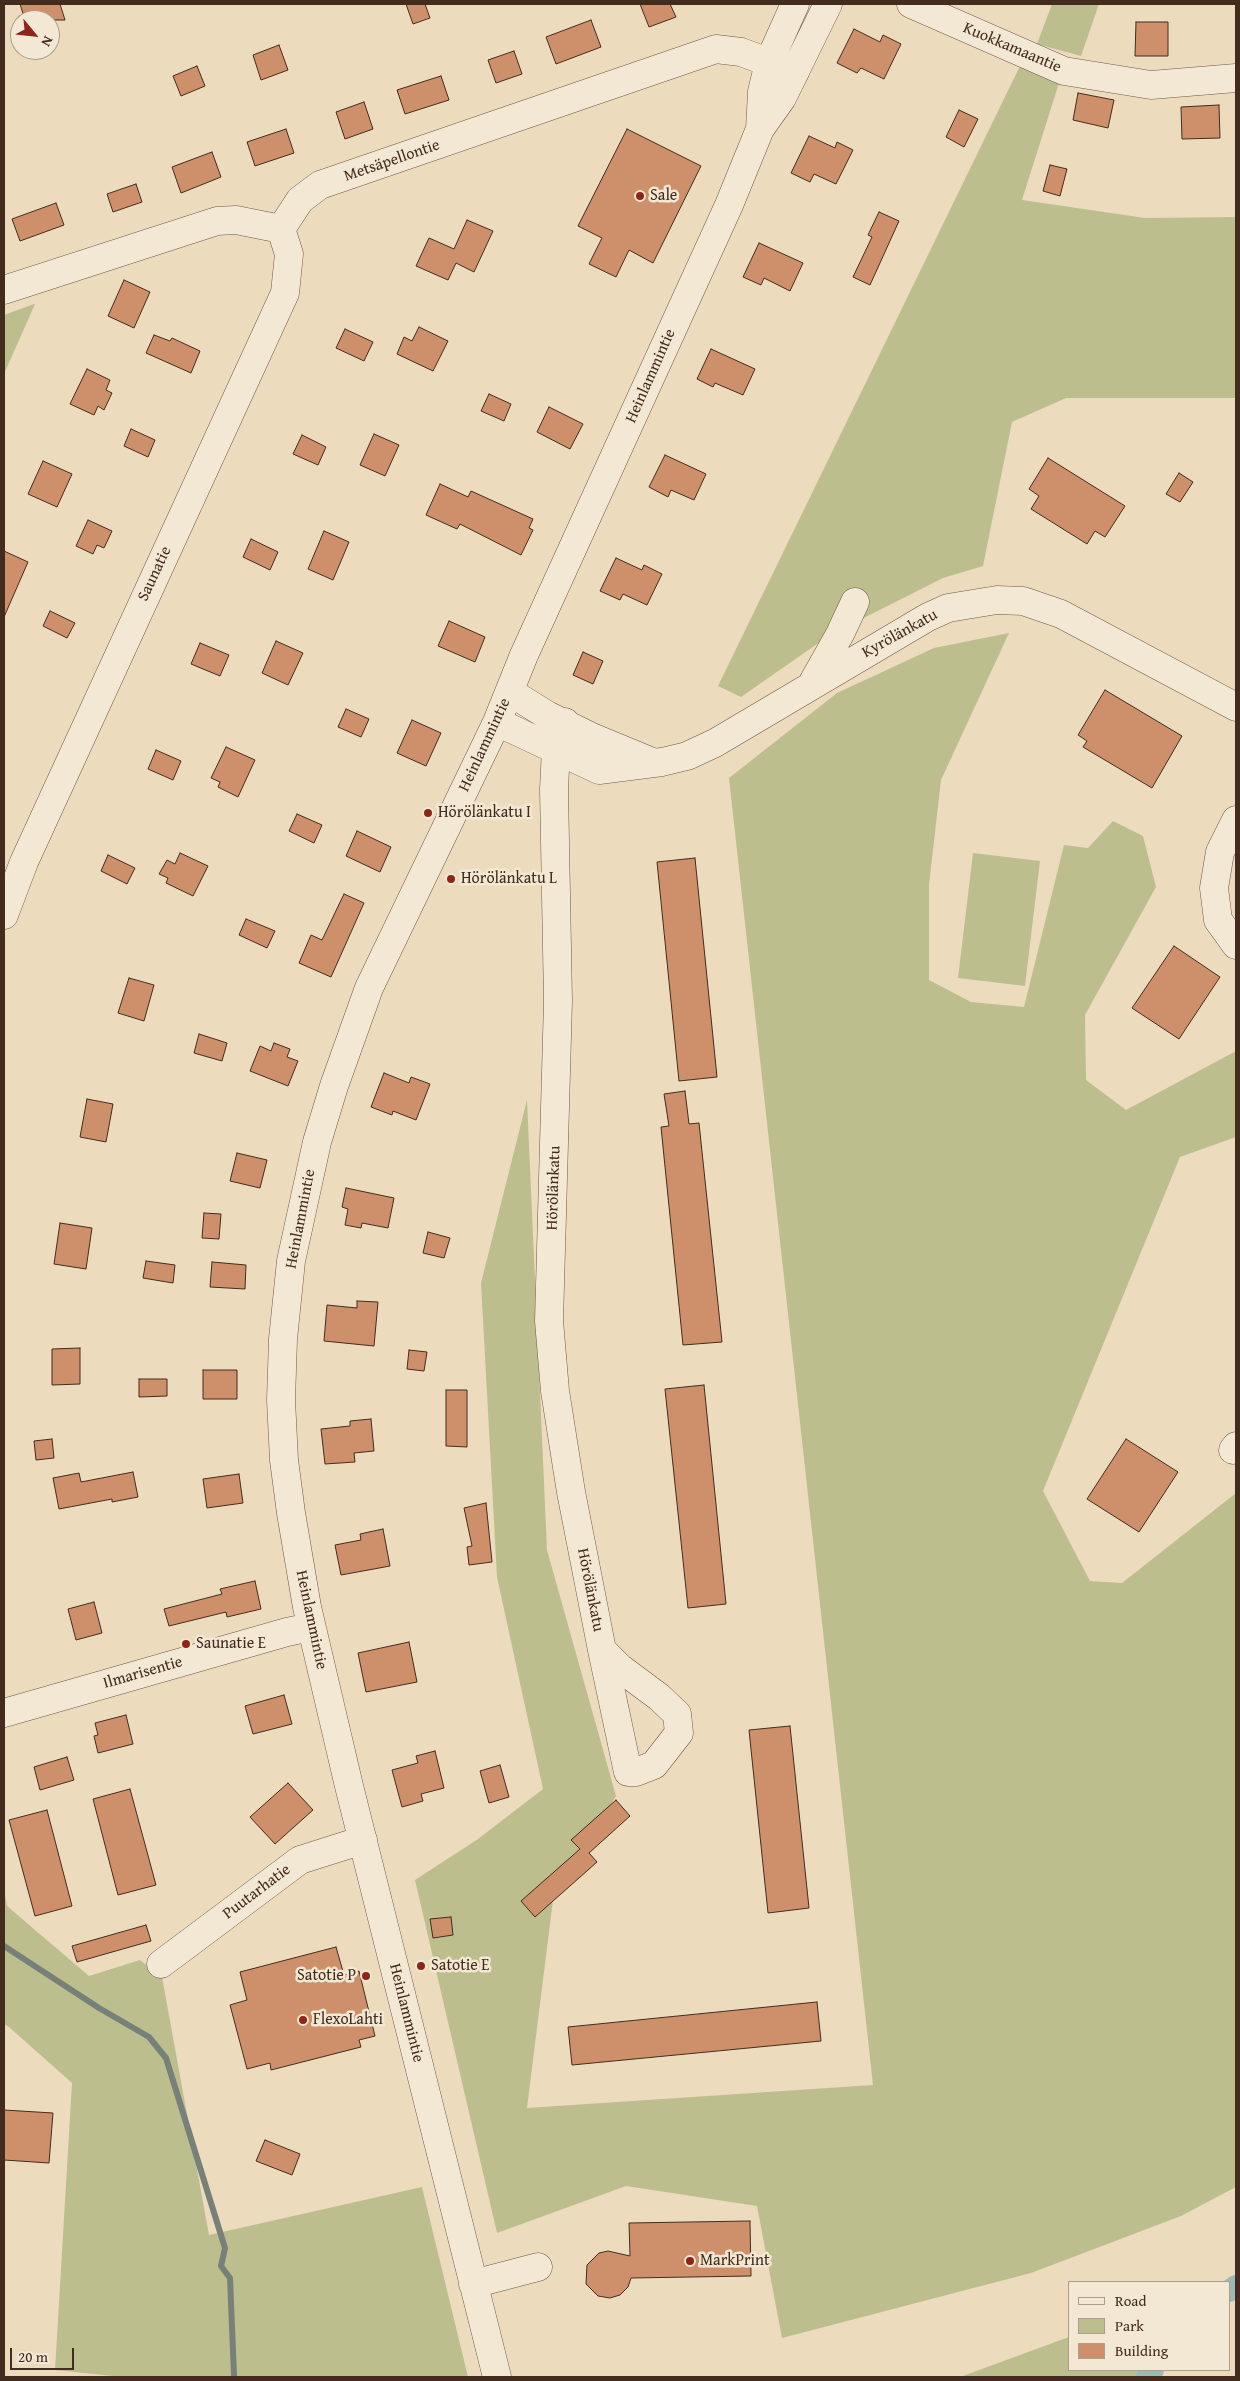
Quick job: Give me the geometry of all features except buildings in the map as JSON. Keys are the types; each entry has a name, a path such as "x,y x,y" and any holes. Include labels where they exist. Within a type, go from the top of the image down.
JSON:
{"street":[{"name":"Heinlammintie","path":"760,129 762,92 769,62 795,4"},
{"name":"Heinlammintie","path":"497,2377 311,1627 284,1460 281,1400 283,1339 291,1261 302,1202 334,1086 369,988 497,722 524,655 729,205 760,129 782,98 828,4"},
{"name":"Kuokkamaantie","path":"911,4 1064,71 1151,85 1236,78"},
{"name":"Metsäpellontie","path":"280,229 300,200 320,186 716,50 741,52 795,72"},
{"path":"4,290 217,221 236,220 280,229"},
{"name":"Saunatie","path":"4,915 24,862 285,293 289,254 280,229"},
{"name":"Kyrölänkatu","path":"497,722 599,770 656,763 687,756 715,743 891,637 948,608 997,600 1022,601 1061,614 1236,707"},
{"path":"810,686 840,634 855,602"},
{"path":"510,692 547,715 620,750 656,763"},
{"name":"Hörölänkatu","path":"565,722 556,749 554,789 558,1001 549,1321 556,1391 570,1483 602,1650"},
{"path":"1236,820 1220,852 1214,888 1218,920 1236,945"},
{"name":"Ilmarisentie","path":"4,1713 287,1632 311,1627"},
{"name":"Puutarhatie","path":"161,1964 300,1860 363,1840"},
{"path":"473,2284 538,2267"}],"green space":[{"path":"1052,4 1099,4 1081,56 1037,44"},
{"path":"1020,66 1059,83 1022,200 1145,218 1236,217 1236,398 1066,398 1012,422 983,566 943,578 830,635 741,697 718,686"},
{"path":"35,304 4,374 4,315"},
{"path":"1009,633 941,780 929,885 929,980 971,1002 1024,1007 1064,845 1088,848 1113,821 1143,836 1156,887 1085,1015 1086,1080 1126,1110 1236,1051 1236,1137 1180,1157 1043,1491 1090,1581 1122,1583 1236,1493 1236,2187 1181,2216 1031,2273 782,2338 757,2206 626,2186 497,2233 415,1880 478,1839 543,1789 497,1577 481,1283 527,1100 547,1550 616,1796 553,1900 527,2108 873,2085 729,778 837,693 934,648"},
{"path":"973,853 1040,861 1025,986 958,978"},
{"path":"4,1889 7,1906 89,1976 140,1960 162,1977 209,2235 422,2187 468,2377 122,2377 55,2370 72,2083 4,2024"},
{"path":"1068,2337 1068,2371 1142,2371 1138,2377 960,2377"}],"waterway":[{"path":"4,1946 99,2008 149,2037 166,2058 225,2248 221,2266 230,2278 234,2375"},
{"path":"1230,2290 1236,2286"},
{"path":"1147,2377 1152,2371"}],"place":[{"name":"Sale","path":"640,196"},
{"name":"Hörölänkatu I","path":"428,813"},
{"name":"Hörölänkatu L","path":"451,879"},
{"name":"Saunatie E","path":"186,1644"},
{"name":"Satotie E","path":"421,1966"},
{"name":"Satotie P","path":"366,1976"},
{"name":"FlexoLahti","path":"303,2020"},
{"name":"MarkPrint","path":"690,2261"}]}
